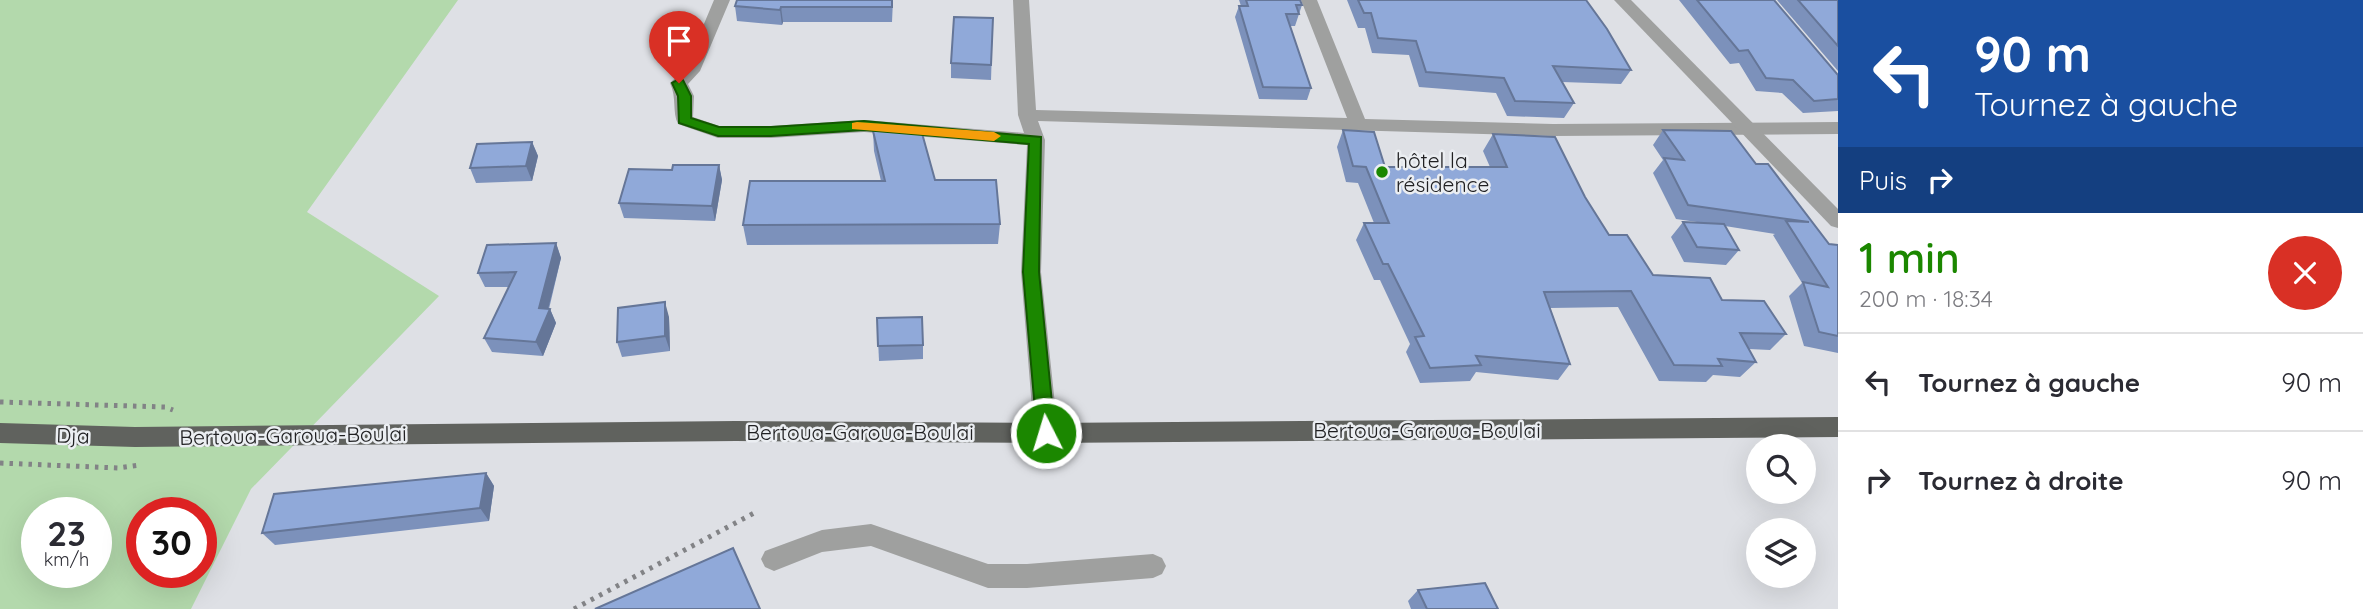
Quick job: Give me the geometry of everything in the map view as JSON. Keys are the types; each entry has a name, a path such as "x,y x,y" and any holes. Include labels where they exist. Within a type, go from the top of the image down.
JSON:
{"highway":[{"name":"Bertoua-Garoua-Boulai","path":"135,437 722,431 1046,433 1838,427"},
{"name":"Dja","path":"6,433 135,437"}],"street":[{"path":"722,0 692,71 679,83 685,96 684,120 718,132 771,132 864,126 1037,140"},
{"path":"1021,0 1027,115 1037,140 1031,272 1046,433"},
{"path":"1309,0 1359,126"},
{"path":"1622,0 1838,221"},
{"path":"1027,115 1553,130 1838,128"},
{"path":"774,559 822,541 871,535 988,576 1027,576 1153,566"}],"path":[{"path":"0,402 165,407"},
{"path":"0,463 118,468"},
{"path":"574,609 756,513"}],"green space":[{"path":"0,0 458,0 307,212 439,296 251,489 217,557 217,497 126,497 126,588 202,588 191,609 0,609"}],"building":[{"path":"737,0 892,0 892,7 781,7 780,10 735,6"},
{"path":"1246,0 1300,0 1302,5 1296,5 1299,14 1286,14 1311,88 1263,87 1239,6 1248,6"},
{"path":"1358,0 1586,0 1631,70 1553,66 1574,103 1515,101 1504,78 1426,72 1416,41 1378,38 1371,13 1364,13"},
{"path":"1697,0 1774,0 1838,75 1838,99 1814,101 1793,80 1766,78 1748,50 1739,51"},
{"path":"1798,0 1838,0 1838,46"},
{"path":"954,17 993,18 991,65 951,63"},
{"path":"920,126 935,180 996,180 1000,224 743,225 750,181 885,181 873,131"},
{"path":"1343,130 1374,132 1385,167 1507,167 1493,134 1555,137 1585,197 1609,235 1627,235 1653,275 1710,278 1722,300 1764,301 1786,334 1740,333 1756,362 1718,359 1722,366 1674,365 1631,291 1544,292 1570,364 1476,356 1481,365 1430,368 1415,337 1424,336 1388,264 1383,264 1364,223 1389,223 1366,167 1353,166"},
{"path":"1663,130 1731,131 1756,164 1768,164 1829,244 1838,245 1838,336 1819,332 1803,282 1828,287 1786,221 1809,222 1688,205 1664,158 1684,160"},
{"path":"532,142 526,166 470,168 477,144"},
{"path":"673,165 719,165 712,206 619,203 629,169 672,170"},
{"path":"1683,222 1724,224 1739,250 1697,247"},
{"path":"556,243 539,308 550,309 536,342 484,338 516,272 478,273 487,245"},
{"path":"665,302 665,336 617,342 618,308"},
{"path":"922,317 923,345 878,346 877,318"},
{"path":"486,473 480,508 262,533 274,494"},
{"path":"733,548 760,609 595,609"},
{"path":"1485,583 1498,609 1427,609 1418,590"}],"slow traffic":[{"path":"857,126 994,136"}],"place":[{"name":"hôtel la résidence","path":"1382,172"}],"route":[{"path":"679,83 685,96 684,120 718,132 771,132 864,126 1037,140 1031,272 1046,433"}]}
